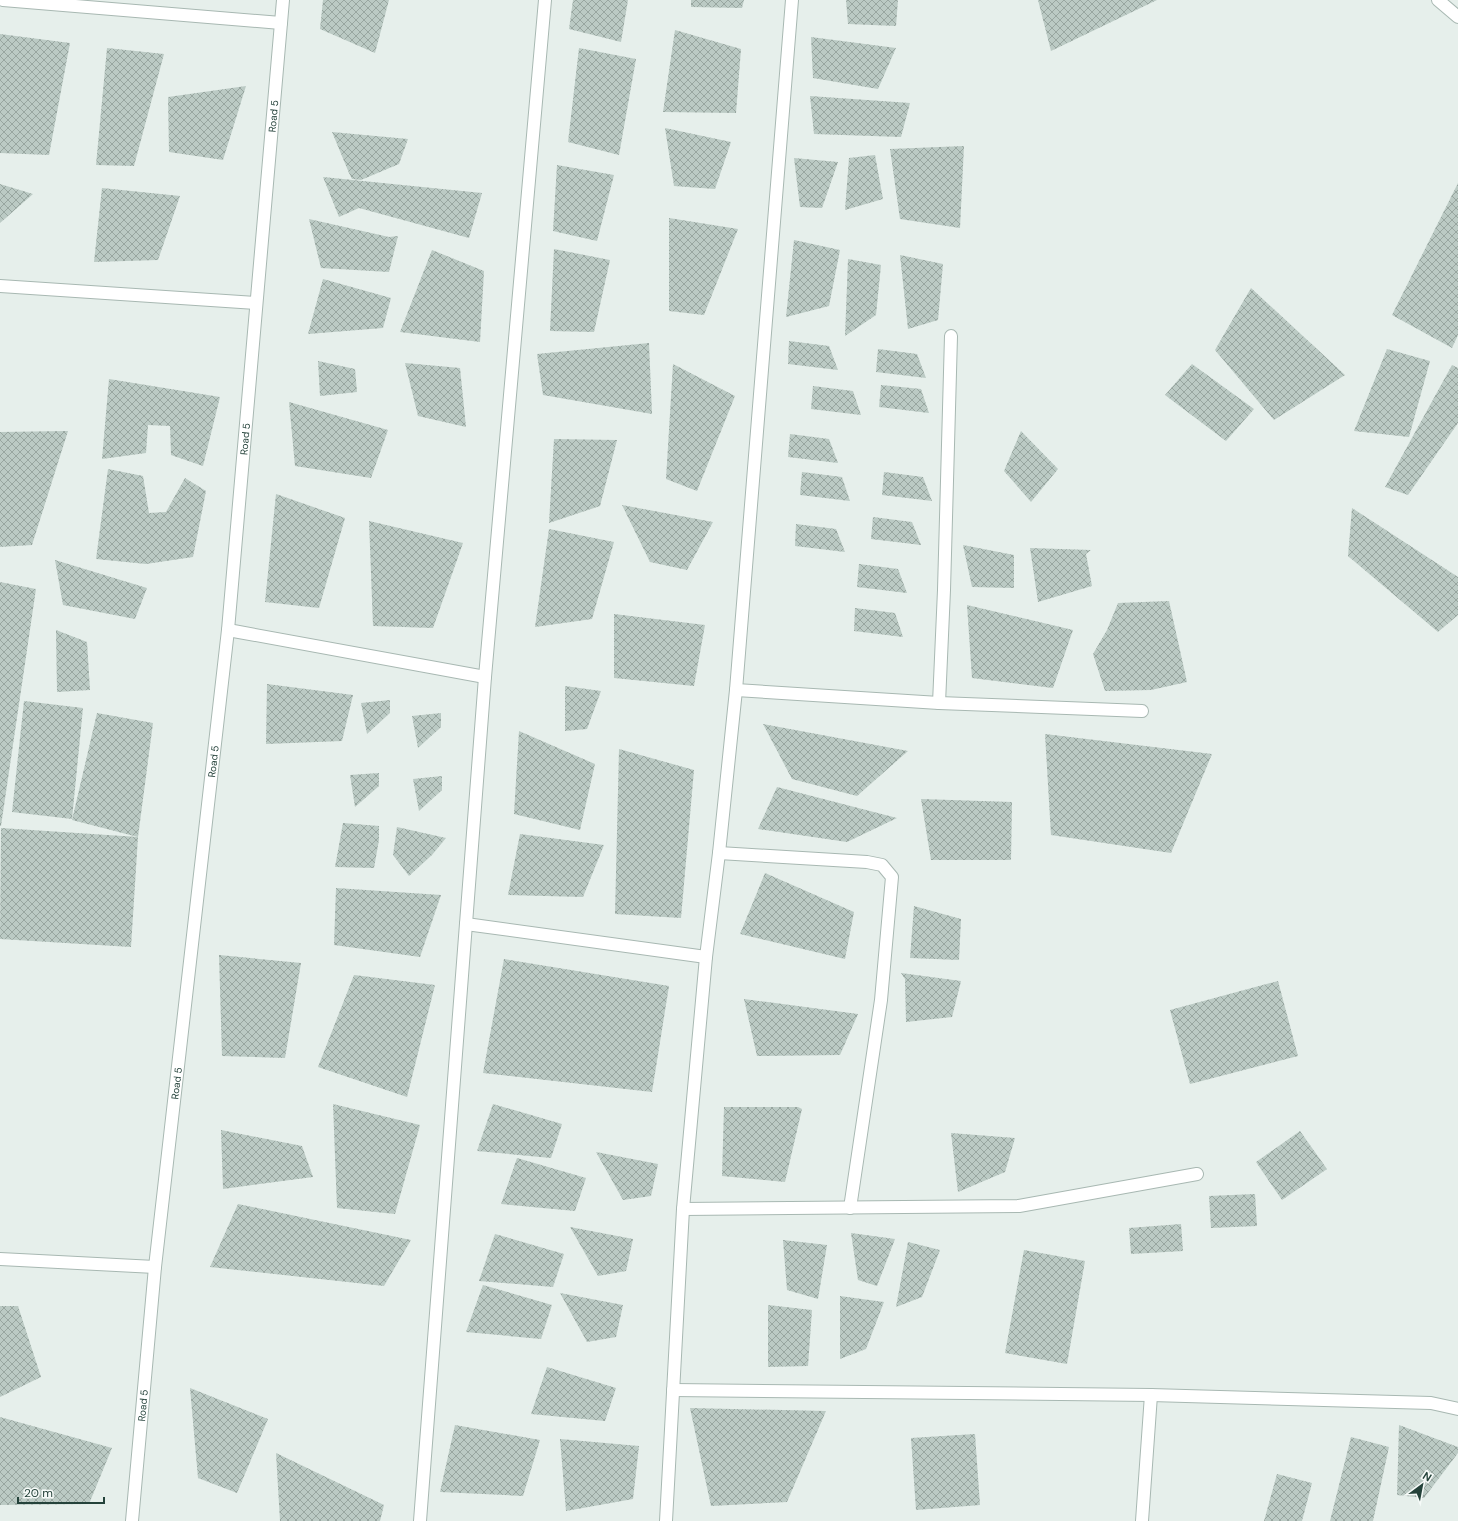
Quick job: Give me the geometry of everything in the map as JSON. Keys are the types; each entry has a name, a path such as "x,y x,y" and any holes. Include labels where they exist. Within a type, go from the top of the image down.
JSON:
{"street":[{"path":"3,0 281,23"},
{"name":"Road 5","path":"132,1521 155,1267 228,630 283,0"},
{"path":"420,1521 485,677 545,0"},
{"path":"666,1521 683,1209 706,957 719,853 736,690 792,0"},
{"path":"1438,0 1458,17"},
{"path":"0,286 256,303"},
{"path":"939,703 944,590 951,336"},
{"path":"228,630 485,677"},
{"path":"736,690 939,703 1142,711"},
{"path":"719,853 866,862 882,865 892,876 881,1000 850,1208"},
{"path":"466,924 706,957"},
{"path":"683,1209 1019,1206 1197,1174"},
{"path":"0,1260 155,1267"},
{"path":"673,1390 1151,1395 1431,1403 1458,1410"},
{"path":"1142,1521 1151,1395"}],"building":[{"path":"323,0 389,0 375,53 320,29"},
{"path":"573,0 628,0 621,42 569,29"},
{"path":"691,0 744,0 742,8 691,7"},
{"path":"846,0 898,0 896,26 848,24"},
{"path":"1038,0 1157,0 1051,51"},
{"path":"675,30 741,49 736,113 663,112"},
{"path":"0,34 70,43 49,155 0,153"},
{"path":"811,37 896,48 878,89 813,78"},
{"path":"107,48 164,54 134,166 96,165"},
{"path":"579,48 636,59 619,155 568,142"},
{"path":"246,86 223,160 169,152 168,97"},
{"path":"810,96 910,103 901,137 814,134"},
{"path":"665,128 731,142 715,189 674,186"},
{"path":"332,132 408,139 399,164 361,180 352,179"},
{"path":"964,146 960,228 900,219 890,149"},
{"path":"875,155 883,199 845,210 849,158"},
{"path":"794,158 838,162 822,208 800,207"},
{"path":"557,165 614,175 597,241 553,231"},
{"path":"323,177 482,193 469,238 359,208 339,217"},
{"path":"1458,183 1458,335 1452,348 1392,315"},
{"path":"0,184 33,194 0,223"},
{"path":"102,188 180,196 158,260 94,262"},
{"path":"669,218 738,229 704,315 669,311"},
{"path":"309,219 389,237 398,236 389,272 321,268"},
{"path":"794,240 840,250 829,306 786,317"},
{"path":"554,249 610,260 594,332 550,331"},
{"path":"432,250 484,271 480,342 400,332"},
{"path":"900,255 943,264 938,320 908,329"},
{"path":"848,259 881,265 876,315 845,336"},
{"path":"323,279 391,298 383,328 308,334"},
{"path":"1251,288 1345,375 1274,420 1215,350"},
{"path":"789,341 829,346 838,370 788,364"},
{"path":"649,343 652,414 543,395 537,354"},
{"path":"878,349 917,354 926,378 876,372"},
{"path":"1387,349 1430,361 1409,437 1354,431"},
{"path":"318,361 355,369 357,392 320,396"},
{"path":"405,363 460,368 466,427 418,416"},
{"path":"673,364 735,396 697,491 666,479"},
{"path":"1192,364 1254,409 1226,441 1165,395"},
{"path":"1452,365 1458,368 1458,423 1408,495 1385,487"},
{"path":"109,379 220,397 203,466 171,455 170,426 148,425 146,453 102,459"},
{"path":"881,385 921,389 929,413 879,407"},
{"path":"813,386 853,391 861,415 811,409"},
{"path":"289,402 388,430 371,478 295,466"},
{"path":"68,431 32,545 0,547 0,432"},
{"path":"1021,431 1058,469 1031,502 1004,471"},
{"path":"790,434 829,439 838,463 788,457"},
{"path":"554,439 617,440 600,506 549,523"},
{"path":"108,469 143,476 149,513 166,512 185,478 206,491 193,557 146,564 96,559"},
{"path":"802,472 842,477 850,501 800,495"},
{"path":"884,472 923,477 932,501 882,495"},
{"path":"276,494 345,518 319,608 265,602"},
{"path":"622,505 713,522 687,570 650,562"},
{"path":"1352,508 1458,577 1458,615 1438,632 1348,556"},
{"path":"873,517 912,522 921,545 871,539"},
{"path":"369,521 463,543 433,628 373,626"},
{"path":"796,524 836,529 845,552 795,546"},
{"path":"549,529 614,542 592,619 535,627"},
{"path":"963,545 1014,555 1014,588 972,587"},
{"path":"1030,548 1091,550 1086,554 1092,586 1038,602"},
{"path":"55,560 147,588 135,619 63,605"},
{"path":"859,564 898,569 907,593 857,587"},
{"path":"0,582 36,589 1,826 0,826"},
{"path":"1169,601 1187,682 1151,690 1105,691 1093,654 1107,630 1118,603"},
{"path":"967,605 1073,630 1053,688 972,678"},
{"path":"855,608 895,613 903,637 854,631"},
{"path":"614,614 705,625 694,686 614,678"},
{"path":"56,630 87,642 90,690 57,692"},
{"path":"267,684 353,695 342,741 266,744"},
{"path":"565,686 601,691 587,729 565,731"},
{"path":"390,700 390,713 367,734 361,703"},
{"path":"24,701 83,708 72,819 12,812"},
{"path":"97,713 153,723 138,837 72,820"},
{"path":"441,713 441,727 418,748 412,716"},
{"path":"763,724 908,751 857,796 792,779"},
{"path":"519,731 595,764 580,830 514,814"},
{"path":"1045,734 1212,754 1171,853 1051,835"},
{"path":"619,749 694,770 681,918 615,914"},
{"path":"379,773 379,786 355,807 350,775"},
{"path":"442,776 442,790 419,811 413,779"},
{"path":"777,787 897,818 847,842 758,829"},
{"path":"921,799 1012,802 1011,860 931,860"},
{"path":"343,823 379,826 379,840 374,868 335,867"},
{"path":"397,827 446,838 432,855 409,876 393,855"},
{"path":"1,828 138,837 131,947 0,939"},
{"path":"520,834 604,845 583,897 508,895"},
{"path":"765,873 854,912 845,959 740,934"},
{"path":"336,888 441,895 420,957 334,945"},
{"path":"914,906 961,919 959,960 910,958"},
{"path":"219,955 301,963 285,1058 222,1056"},
{"path":"504,959 669,986 652,1092 483,1073"},
{"path":"901,973 961,981 952,1017 906,1022 905,979"},
{"path":"354,975 435,985 407,1097 318,1067"},
{"path":"1278,981 1298,1056 1190,1084 1170,1010"},
{"path":"744,999 858,1014 840,1055 757,1056"},
{"path":"333,1104 420,1125 395,1214 337,1208"},
{"path":"493,1104 562,1124 551,1158 477,1151"},
{"path":"724,1107 798,1107 802,1109 785,1182 722,1176"},
{"path":"221,1130 302,1146 313,1177 223,1189"},
{"path":"1300,1131 1327,1169 1282,1200 1256,1162"},
{"path":"951,1133 1015,1138 1005,1172 958,1192"},
{"path":"596,1152 658,1164 651,1196 623,1200"},
{"path":"517,1158 586,1178 575,1211 501,1204"},
{"path":"1255,1194 1257,1226 1211,1228 1209,1196"},
{"path":"238,1204 411,1240 384,1286 210,1267"},
{"path":"1181,1224 1183,1251 1131,1254 1129,1228"},
{"path":"570,1227 633,1239 626,1271 598,1276"},
{"path":"851,1233 895,1239 877,1286 858,1280"},
{"path":"495,1234 564,1254 553,1287 479,1281"},
{"path":"783,1240 827,1245 818,1299 787,1290"},
{"path":"908,1242 940,1250 922,1297 896,1307"},
{"path":"1024,1250 1085,1261 1067,1364 1005,1353"},
{"path":"483,1285 552,1305 541,1339 466,1332"},
{"path":"560,1293 623,1305 616,1337 587,1342"},
{"path":"840,1296 884,1302 866,1349 840,1359"},
{"path":"768,1305 812,1310 808,1366 768,1367"},
{"path":"0,1306 18,1306 41,1377 0,1397"},
{"path":"547,1367 616,1388 605,1421 531,1414"},
{"path":"190,1388 268,1419 237,1493 198,1478"},
{"path":"690,1408 826,1411 787,1502 711,1506"},
{"path":"0,1417 112,1448 89,1504 0,1505"},
{"path":"455,1425 540,1440 523,1496 440,1492"},
{"path":"1399,1425 1458,1447 1458,1453 1424,1498 1397,1495"},
{"path":"975,1434 980,1505 916,1510 911,1438"},
{"path":"1351,1437 1389,1447 1373,1521 1330,1521"},
{"path":"560,1439 639,1446 633,1499 566,1511"},
{"path":"276,1453 384,1505 380,1521 280,1521"},
{"path":"1277,1474 1312,1483 1302,1521 1264,1521"}]}
